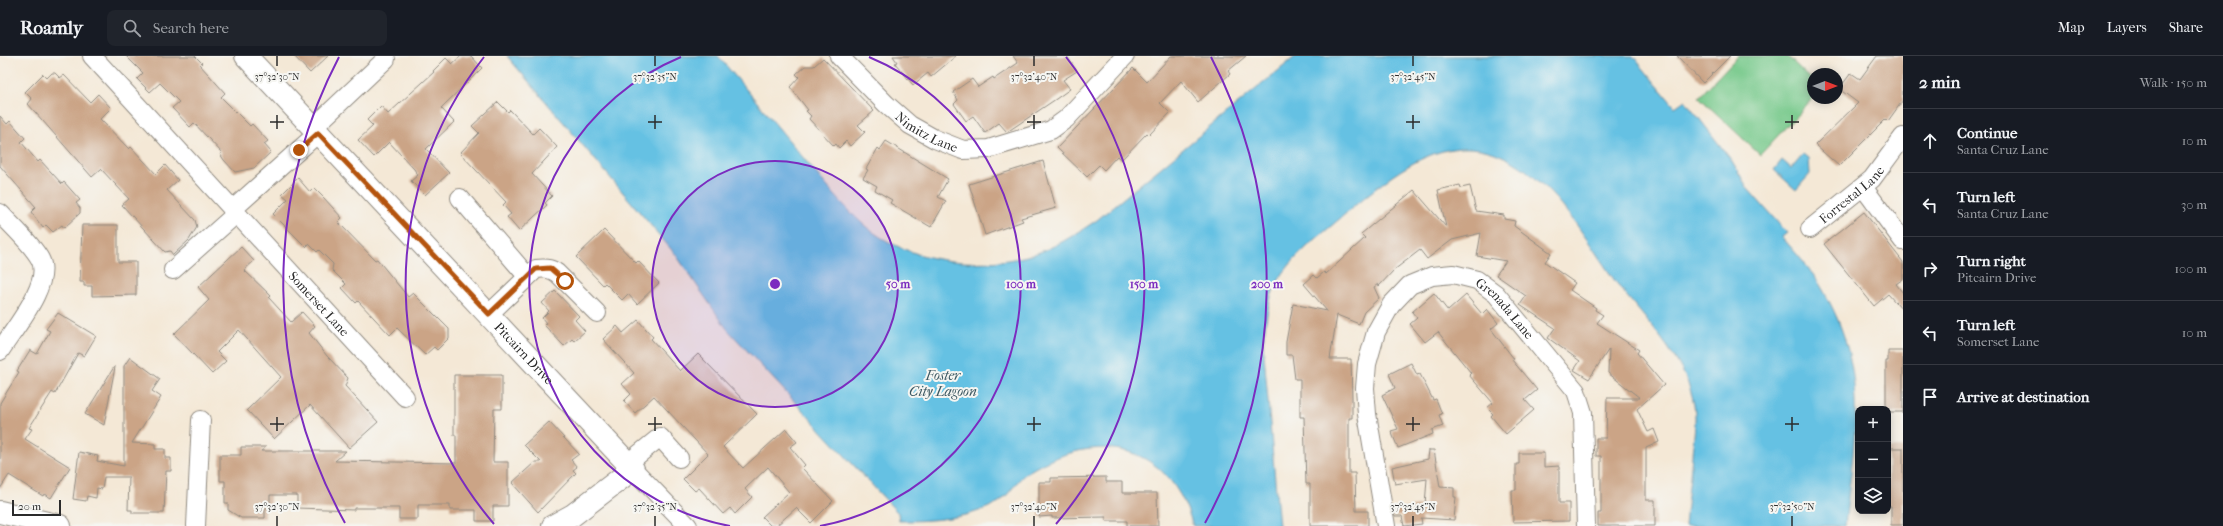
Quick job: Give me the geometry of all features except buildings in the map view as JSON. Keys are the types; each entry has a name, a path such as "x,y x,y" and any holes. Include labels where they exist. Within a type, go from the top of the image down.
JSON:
{"street":[{"name":"Somerset Lane","path":"92,56 405,397"},
{"name":"Pitcairn Drive","path":"246,56 688,526"},
{"name":"Nimitz Lane","path":"847,59 910,125 935,139 962,150 988,149 1052,130 1066,119 1125,56"},
{"path":"173,270 234,212 386,59"},
{"name":"Forrestal Lane","path":"1810,229 1863,187 1872,178 1903,137"},
{"path":"1863,187 1903,241"},
{"path":"460,198 527,276"},
{"path":"0,213 38,255 44,269 39,290 0,351"},
{"path":"489,314 536,269 550,268 557,273 597,313"},
{"name":"Grenada Lane","path":"1386,526 1367,414 1365,388 1367,364 1376,332 1391,305 1410,285 1432,276 1453,274 1477,280 1496,294 1576,391 1583,413 1586,526"},
{"path":"196,526 201,420"},
{"path":"553,526 574,515 660,438 679,458"},
{"path":"0,512 60,526"}],"green space":[{"path":"1738,56 1787,56 1807,75 1807,104 1760,155 1699,97"}],"water":[{"name":"Foster City Lagoon","path":"507,56 718,56 831,191 864,225 881,238 920,255 942,260 985,262 1007,260 1046,250 1064,241 1097,220 1296,56 1633,56 1675,107 1685,100 1732,161 1748,189 1787,233 1782,237 1813,274 1834,311 1846,342 1852,371 1855,400 1855,430 1845,526 1685,526 1695,418 1690,388 1682,371 1662,339 1615,281 1563,207 1534,177 1506,158 1479,149 1453,149 1427,157 1400,171 1372,191 1298,255 1277,283 1269,304 1263,343 1279,526 1193,526 1182,498 1167,476 1149,461 1128,452 1105,448 1080,451 1054,459 1028,472 1016,483 1003,499 987,508 950,518 899,521 898,513 727,329 676,255"},
{"path":"1803,154 1809,159 1810,174 1796,190 1774,170 1782,160 1791,168"}],"route":[{"path":"299,150 318,133 489,314 536,269 550,268 565,281"}]}
